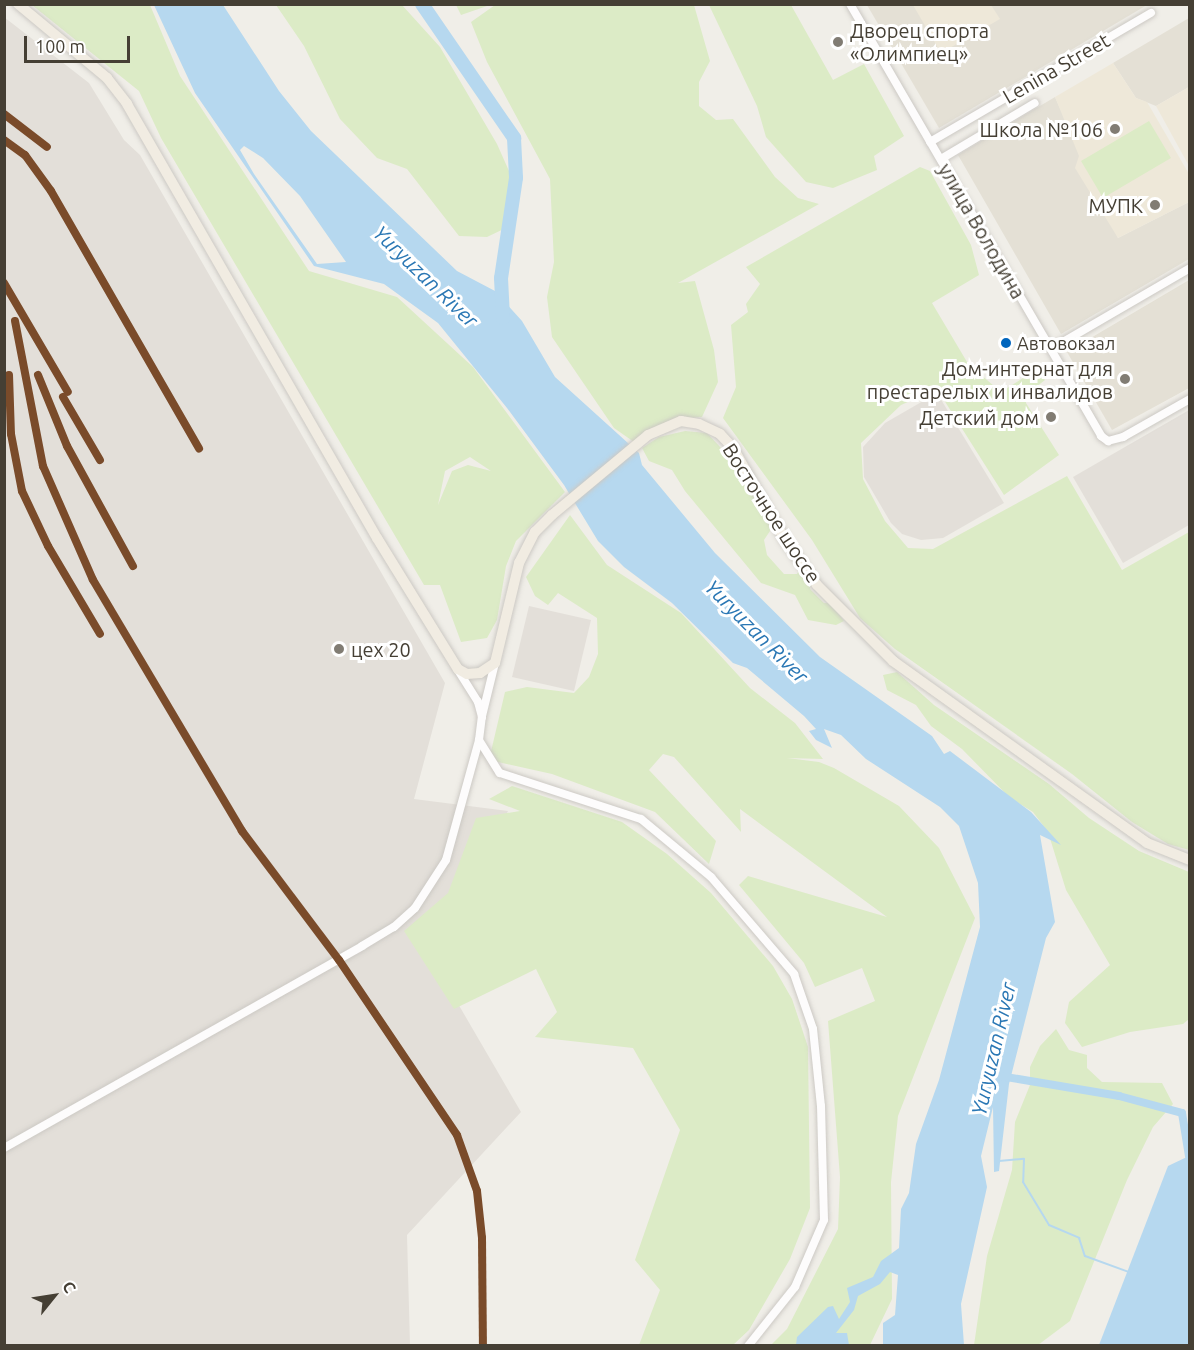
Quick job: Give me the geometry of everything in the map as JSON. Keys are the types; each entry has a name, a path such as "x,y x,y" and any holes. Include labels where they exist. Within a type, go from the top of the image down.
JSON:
{"main road":[{"path":"18,4 107,78 127,104 389,558 458,669 467,674 480,673 495,663"},
{"name":"Восточное шоссе","path":"495,663 519,563 536,532 552,515 648,435 681,421 699,424 720,434 733,448 785,540 818,585 893,661 1147,843 1190,860"}],"street":[{"name":"улица Володина","path":"850,4 1101,436 1108,441 1123,437 1188,400"},
{"name":"Lenina Street","path":"930,142 1151,13"},
{"name":"Lenina Street","path":"941,159 1035,103"},
{"path":"1051,349 1190,268"},
{"name":"Восточное шоссе","path":"4,1148 394,927 415,908 440,874 478,740 495,663"},
{"path":"458,669 478,702 482,717"},
{"path":"478,740 500,773 641,819 711,877 794,974 813,1029 821,1106 824,1220 795,1287 748,1346"}],"shaded area":[{"path":"867,5 1147,5 939,128"},
{"path":"913,5 991,5 1000,19 941,53"},
{"path":"4,17 89,83 124,140 140,155 445,683 414,799 508,811 432,959 521,1112 407,1235 410,1345 5,1345"},
{"path":"1189,18 1189,87 1156,106 1136,98 1113,63"},
{"name":"Школа №106","path":"1113,63 1136,98 1147,102 1189,174 1189,202 1118,238 1075,168 1079,156 1055,97"},
{"path":"1189,87 1189,166 1156,106"},
{"path":"1055,97 1118,238 1189,202 1189,259 1061,334 958,155"},
{"path":"1189,280 1189,388 1112,430 1067,352"},
{"path":"937,393 1004,503 943,538 921,540 902,534 891,523 864,477 863,447 885,423"},
{"path":"1189,410 1189,525 1123,563 1073,477"},
{"path":"529,606 591,620 574,691 512,677"}],"green space":[{"path":"32,5 150,5 180,76 309,271 397,297 473,367 565,492 516,541 506,566 497,620 487,638 461,642 440,585 424,585 161,138 139,91","holes":["470,457 491,471 468,465 452,471 438,505 445,471"]},
{"path":"276,5 402,5 440,47 497,144 509,171 514,201 512,225 487,237 459,236 407,169 377,158 340,119 304,46"},
{"path":"456,5 490,5 461,15"},
{"path":"495,5 694,5 710,61 699,82 699,106 716,120 733,119 775,177 798,198 819,204 678,283 695,281 714,350 718,382 702,417 689,418 634,442 614,428 552,337 547,297 554,262 550,179 487,62 471,22"},
{"path":"709,5 791,5 833,80 864,64 904,136 874,156 877,170 833,188 806,182 766,137 757,106"},
{"path":"1149,121 1171,158 1103,198 1081,161"},
{"path":"920,167 930,171 971,245 979,275 932,303 970,367 978,366 980,374 1001,392 1037,369 1045,380 1026,395 1026,403 1059,455 1004,495 937,389 901,405 861,443 863,479 885,521 908,548 933,549 1067,476 1122,570 1189,532 1189,850 1168,844 1132,822 1072,774 895,649 860,618 812,540 723,418 736,387 731,325 748,312 746,304 760,284 746,267"},
{"path":"685,431 707,433 722,449 776,522 764,540 767,555 784,574 797,574 802,565 811,575 810,589 824,603 830,603 844,621 836,625 808,620 795,595 761,583 685,491 672,470 649,461 642,448 659,437"},
{"path":"570,515 607,565 681,613 750,688 795,723 823,759 787,758 819,762 834,768 899,806 939,848 975,918 898,1116 891,1182 892,1299 870,1345 771,1345 787,1329 838,1229 840,1177 828,1021 875,1001 862,968 815,987 804,963 739,885 748,876 887,917 740,809 741,832 674,757 663,754 649,770 716,841 709,864 655,812 552,774 489,760 505,692 527,687 574,693 589,677 598,654 597,618 558,593 548,605 535,596 526,577"},
{"path":"897,672 934,705 1049,784 1089,818 1139,851 1189,872 1189,1019 1183,1024 1130,1032 1082,1047 1065,1023 1069,1002 1110,965 1066,890 1048,832 1033,812 1009,797 962,749 931,726 916,705 887,690 883,675"},
{"path":"512,786 622,822 667,854 711,893 773,966 792,999 808,1047 810,1208 790,1259 749,1330 733,1345 639,1345 660,1290 635,1260 680,1130 633,1048 535,1037 557,1012 536,969 454,1009 404,931 448,893 476,818 520,811 489,799"},
{"path":"1056,1029 1069,1050 1087,1055 1087,1068 1102,1082 1162,1083 1173,1104 1153,1127 1127,1180 1070,1321 1038,1345 974,1345 987,1256 1012,1170 1015,1122 1030,1085 1030,1067 1040,1046"}],"water":[{"name":"Yuryuzan River","path":"154,5 223,5 279,91 311,131 457,271 495,291 522,321 555,377 639,453 642,465 715,553 820,657 932,736 944,754 950,751 1031,812 1061,845 1040,835 1055,922 1046,938 1009,1084 999,1171 994,1172 993,1107 981,1156 987,1187 961,1304 964,1345 883,1345 883,1323 895,1315 898,1275 890,1272 880,1284 858,1296 854,1310 836,1333 847,1333 849,1345 796,1345 797,1337 828,1307 833,1306 839,1319 850,1302 847,1288 873,1277 881,1261 899,1248 901,1209 909,1193 916,1144 939,1080 980,927 978,883 959,826 940,807 866,759 841,735 824,729 832,748 816,740 809,731 816,729 804,716 747,668 733,663 672,603 624,567 598,541 564,485 507,408 438,323 384,284 314,266 195,93","holes":["244,146 263,158 300,196 346,262 317,264 254,174 240,150"]},
{"path":"1189,1156 1189,1345 1099,1345 1168,1166"}],"waterway":[{"path":"422,4 514,138 516,178 501,278 503,318"},
{"name":"Yuryuzan River","path":"1000,1076 1119,1096 1182,1113 1189,1156"},
{"path":"999,1161 1024,1159 1023,1182 1049,1225 1079,1238 1085,1256 1129,1272"}],"transit line":[{"path":"4,114 47,147"},
{"path":"4,140 25,155 51,191 199,448"},
{"path":"4,283 68,392"},
{"path":"15,321 43,466 93,580 242,831 339,960 457,1135 477,1191 482,1238 483,1346"},
{"path":"9,375 11,434 22,491 48,546 100,634"},
{"path":"38,375 67,446 133,566"},
{"path":"63,397 100,460"}],"place":[{"name":"Дворец спорта «Олимпиец»","path":"838,42"},
{"name":"Школа №106","path":"1115,129"},
{"name":"МУПК","path":"1155,205"},
{"name":"Автовокзал","path":"1006,343"},
{"name":"Дом-интернат для престарелых и инвалидов","path":"1125,379"},
{"name":"Детский дом","path":"1051,417"},
{"name":"цех 20","path":"339,649"}]}
